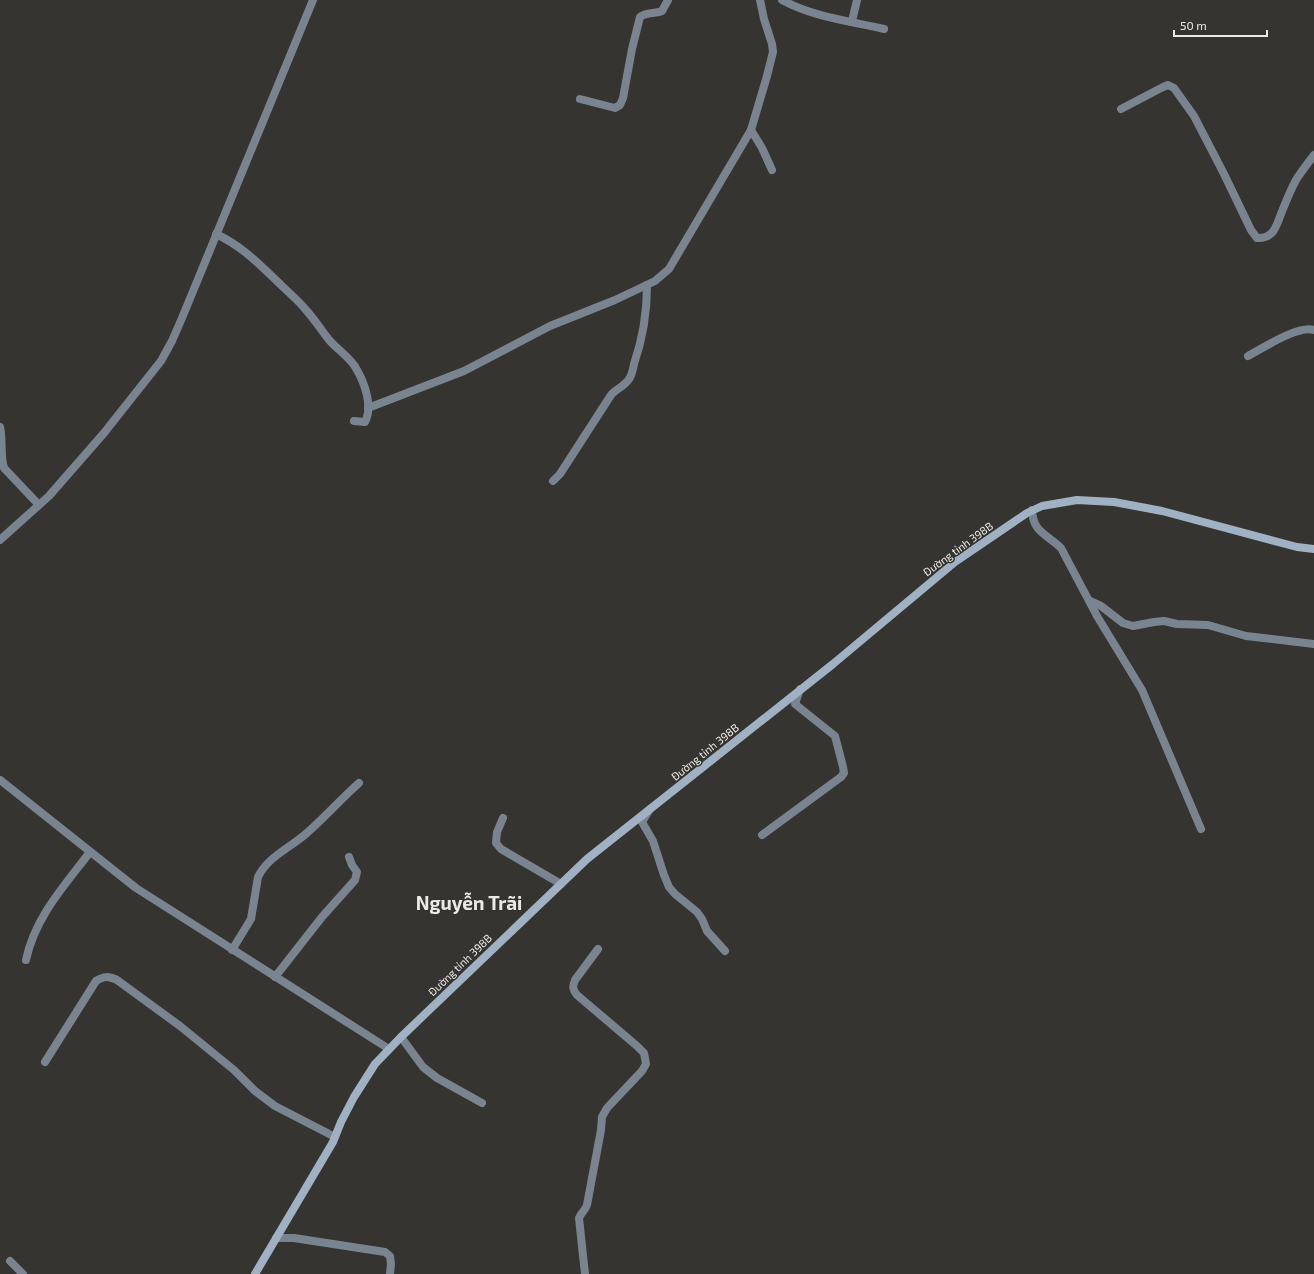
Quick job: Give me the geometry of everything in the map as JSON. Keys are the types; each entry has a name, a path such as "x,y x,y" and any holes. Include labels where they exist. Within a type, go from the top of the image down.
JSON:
{"main road":[{"name":"Đường tỉnh 398B","path":"255,1274 333,1142 341,1122 354,1097 375,1064 401,1037 587,859 800,689 955,562 1026,513 1042,506 1077,500 1114,502 1162,511 1297,547 1314,548"}],"street":[{"path":"0,540 49,496 104,433 161,361 182,318 313,0"},
{"path":"580,99 615,108 620,106 640,17 643,14 662,11 668,0"},
{"path":"368,408 464,371 550,326 615,300 661,278 669,269 751,130 773,52 760,0"},
{"path":"782,0 813,12 884,29"},
{"path":"852,21 857,0"},
{"path":"1121,109 1168,85 1174,88 1194,116 1251,230 1257,238 1264,238 1272,233 1278,224 1296,181 1314,155"},
{"path":"751,130 762,148 772,170"},
{"path":"216,234 230,241 249,254 306,309 332,343 346,355 357,369 365,389 368,417 365,422 354,421"},
{"path":"553,481 560,474 611,395 631,377 641,345 647,305 648,285"},
{"path":"1248,356 1288,334 1304,330 1314,330"},
{"path":"0,427 2,439 2,463 4,468 39,505"},
{"path":"1032,510 1033,521 1041,532 1061,548 1100,622 1142,690 1201,830"},
{"path":"1090,601 1101,606 1123,623 1133,626 1164,621 1177,624 1208,625 1246,636 1314,644"},
{"path":"762,835 841,778 844,773 835,736 795,704 800,689"},
{"path":"0,780 136,888 389,1049"},
{"path":"232,950 250,919 258,877 262,871 275,857 308,833 359,783"},
{"path":"651,809 642,822 653,840 669,887 675,894 697,912 707,931 725,951"},
{"path":"503,818 497,832 496,844 501,849 561,884"},
{"path":"26,960 29,944 41,919 57,895 90,852"},
{"path":"275,977 322,917 355,880 357,872 349,857"},
{"path":"585,1274 579,1218 580,1214 586,1210 601,1130 602,1117 607,1108 642,1071 646,1064 644,1053 573,990 575,980 598,949"},
{"path":"45,1062 96,981 102,977 108,976 117,980 180,1026 275,1106 335,1137"},
{"path":"401,1037 423,1067 437,1078 482,1103"},
{"path":"276,1238 294,1238 386,1252 390,1256 390,1274"},
{"path":"10,1261 23,1274"}],"district":[{"name":"Nguyễn Trãi","path":"469,903"}]}
